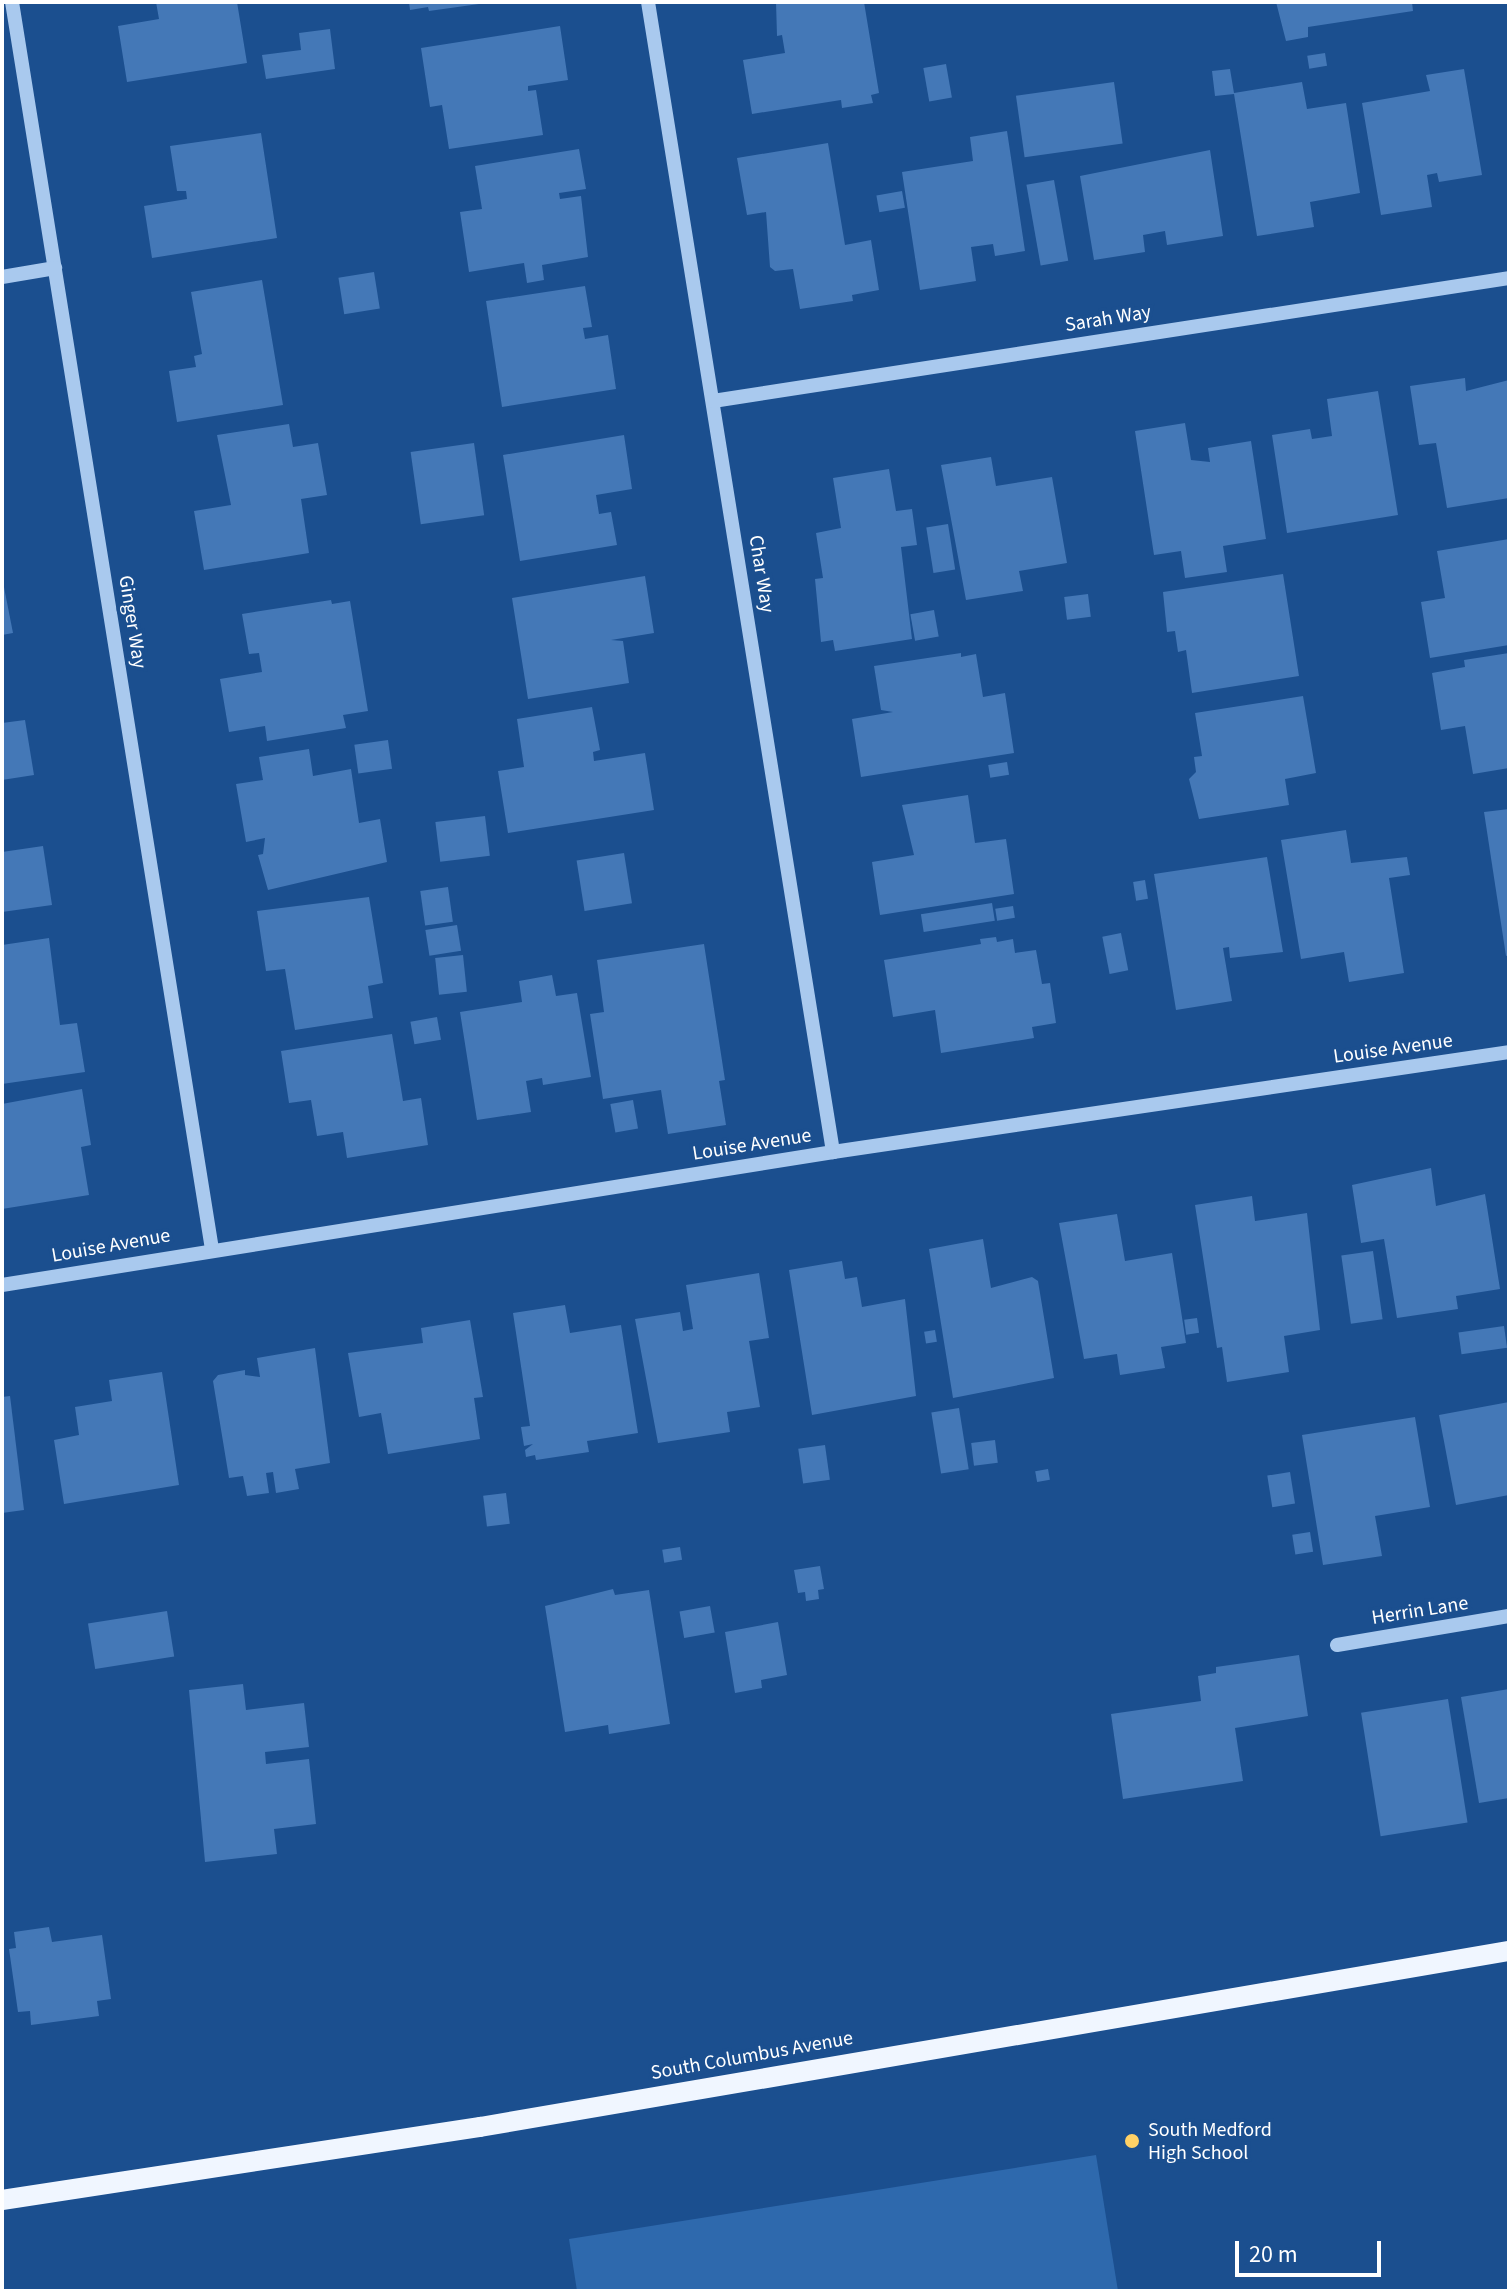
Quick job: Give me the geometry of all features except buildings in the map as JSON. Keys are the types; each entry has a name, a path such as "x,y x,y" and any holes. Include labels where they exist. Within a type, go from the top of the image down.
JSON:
{"main road":[{"name":"South Columbus Avenue","path":"2,2200 480,2127 1509,1951"}],"street":[{"name":"Ginger Way","path":"12,2 212,1249"},
{"name":"Char Way","path":"648,2 833,1152"},
{"path":"2,277 55,268"},
{"name":"Sarah Way","path":"713,401 1509,278"},
{"name":"Louise Avenue","path":"2,1285 833,1152 1509,1052"},
{"name":"Herrin Lane","path":"1337,1645 1509,1616"}],"shaded area":[{"path":"1096,2155 1118,2291 577,2291 569,2239"}],"place":[{"name":"South Medford High School","path":"1132,2141"}]}
